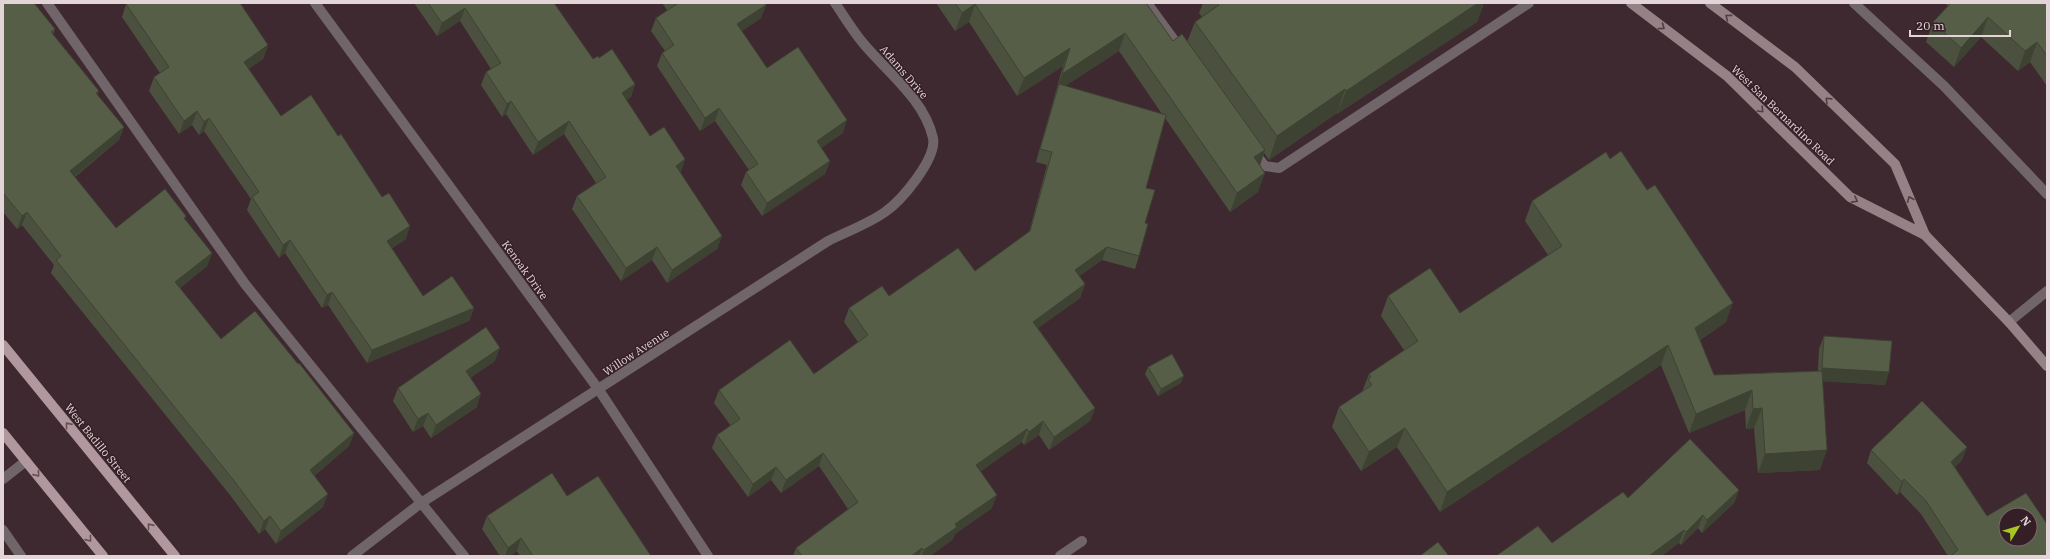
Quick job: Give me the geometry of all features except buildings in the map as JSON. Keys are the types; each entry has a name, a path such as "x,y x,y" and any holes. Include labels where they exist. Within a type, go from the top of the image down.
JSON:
{"main road":[{"name":"West San Bernardino Road","path":"1631,3 1727,76 1850,197 1925,235 2008,322 2047,366"},
{"name":"West San Bernardino Road","path":"1710,3 1795,67 1895,164 1925,235"},
{"name":"West Badillo Street","path":"3,345 175,556"},
{"path":"3,433 103,556"}],"street":[{"path":"47,3 245,284 464,556"},
{"name":"Kenoak Drive","path":"316,3 598,390 708,556"},
{"name":"Adams Drive","path":"835,3 863,43 896,78 922,112 933,139 928,164"},
{"path":"1147,3 1188,60"},
{"path":"1247,141 1265,166 1279,168 1529,3"},
{"path":"1854,3 1944,86 2047,194"},
{"name":"Willow Avenue","path":"352,556 421,503 828,242 885,212 910,187 928,164"},
{"path":"2008,322 2047,291"},
{"path":"3,479 26,461"},
{"path":"3,530 21,556"},
{"path":"1060,556 1082,541"}]}
